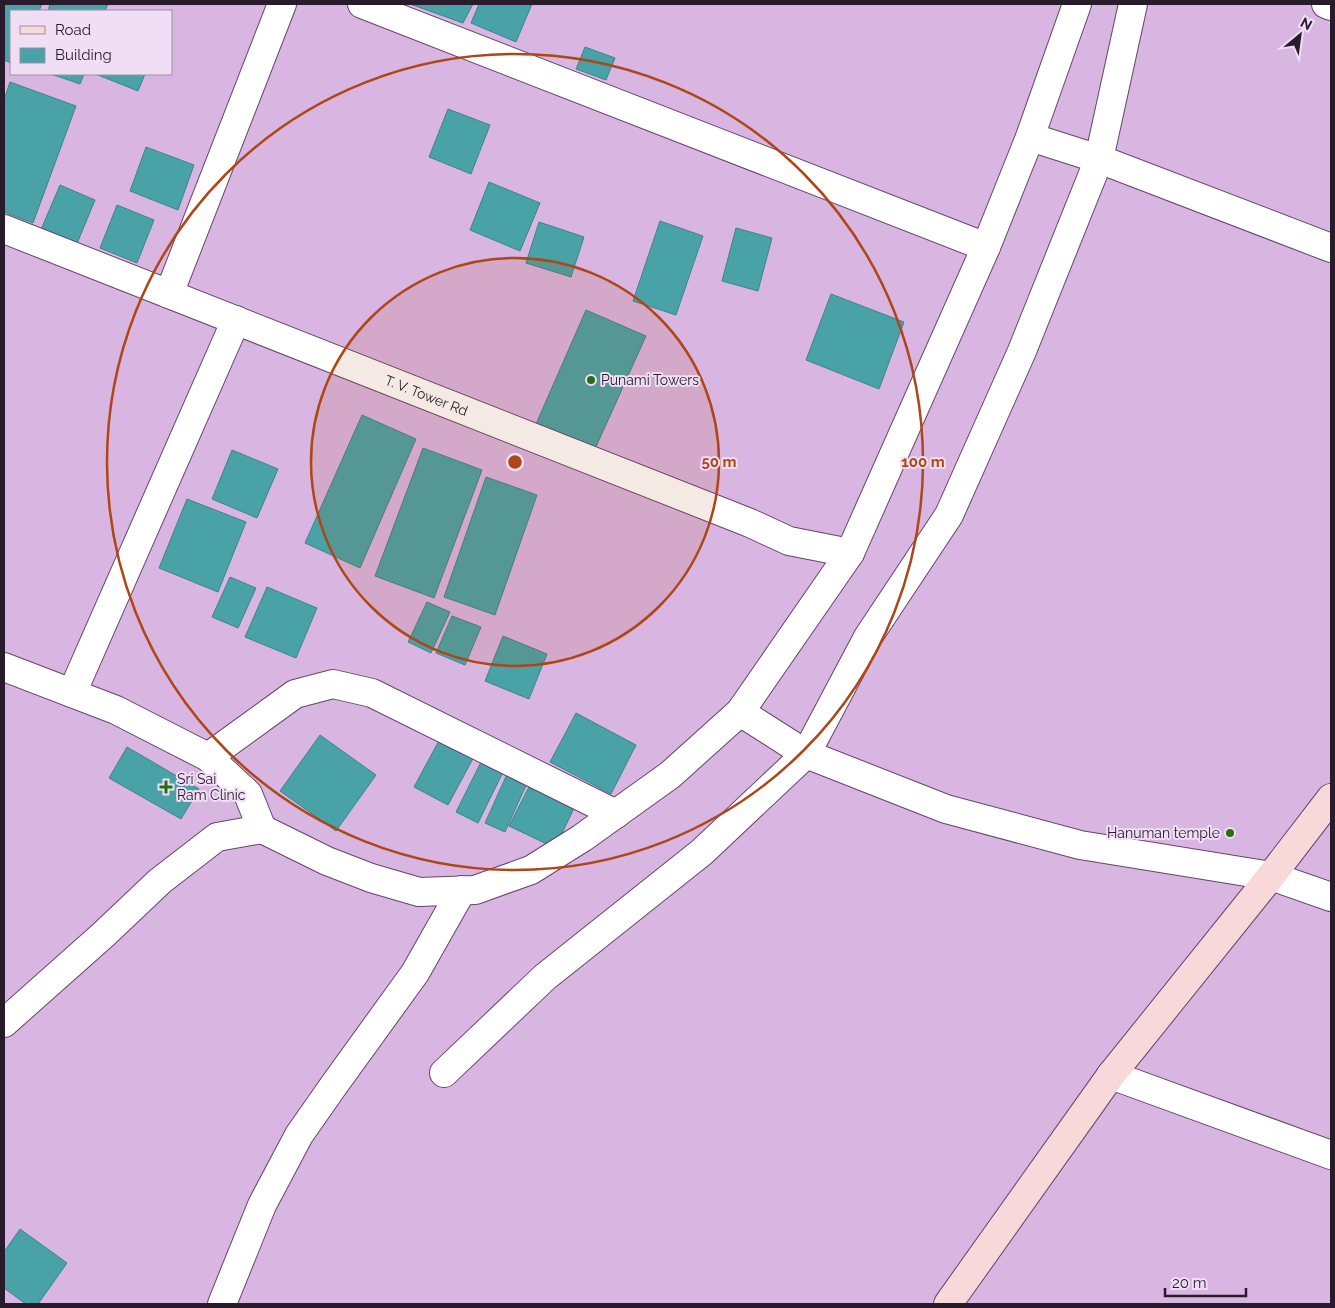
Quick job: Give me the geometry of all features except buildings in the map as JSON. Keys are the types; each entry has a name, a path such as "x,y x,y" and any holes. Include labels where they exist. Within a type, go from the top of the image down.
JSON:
{"main road":[{"path":"948,1304 1111,1075 1271,876 1331,798"}],"street":[{"path":"169,294 282,4"},
{"path":"4,1023 103,935 160,881 217,837 262,829 326,861 371,878 419,892 475,890 531,870 582,838 670,775 740,712 850,553 986,247 1030,137 1077,4"},
{"path":"444,1073 545,977 702,852 806,754 868,637 949,515 1022,351 1098,159 1133,4"},
{"path":"1326,4 1331,6"},
{"path":"375,6 986,247"},
{"path":"1030,137 1098,159 1331,248"},
{"name":"T. V. Tower Rd","path":"4,229 789,541 850,553"},
{"path":"72,693 236,320"},
{"path":"4,667 116,710 208,757 248,794 262,829"},
{"path":"208,757 294,694 334,684 372,693 616,814"},
{"path":"740,712 806,754 946,809 1080,845 1271,876 1331,897"},
{"path":"222,1304 262,1205 299,1135 415,973 462,890"},
{"path":"1111,1075 1331,1155"}],"place":[{"name":"Punami Towers","path":"591,380"},
{"name":"Sri Sai Ram Clinic","path":"166,787"},
{"name":"Hanuman temple","path":"1230,833"}]}
